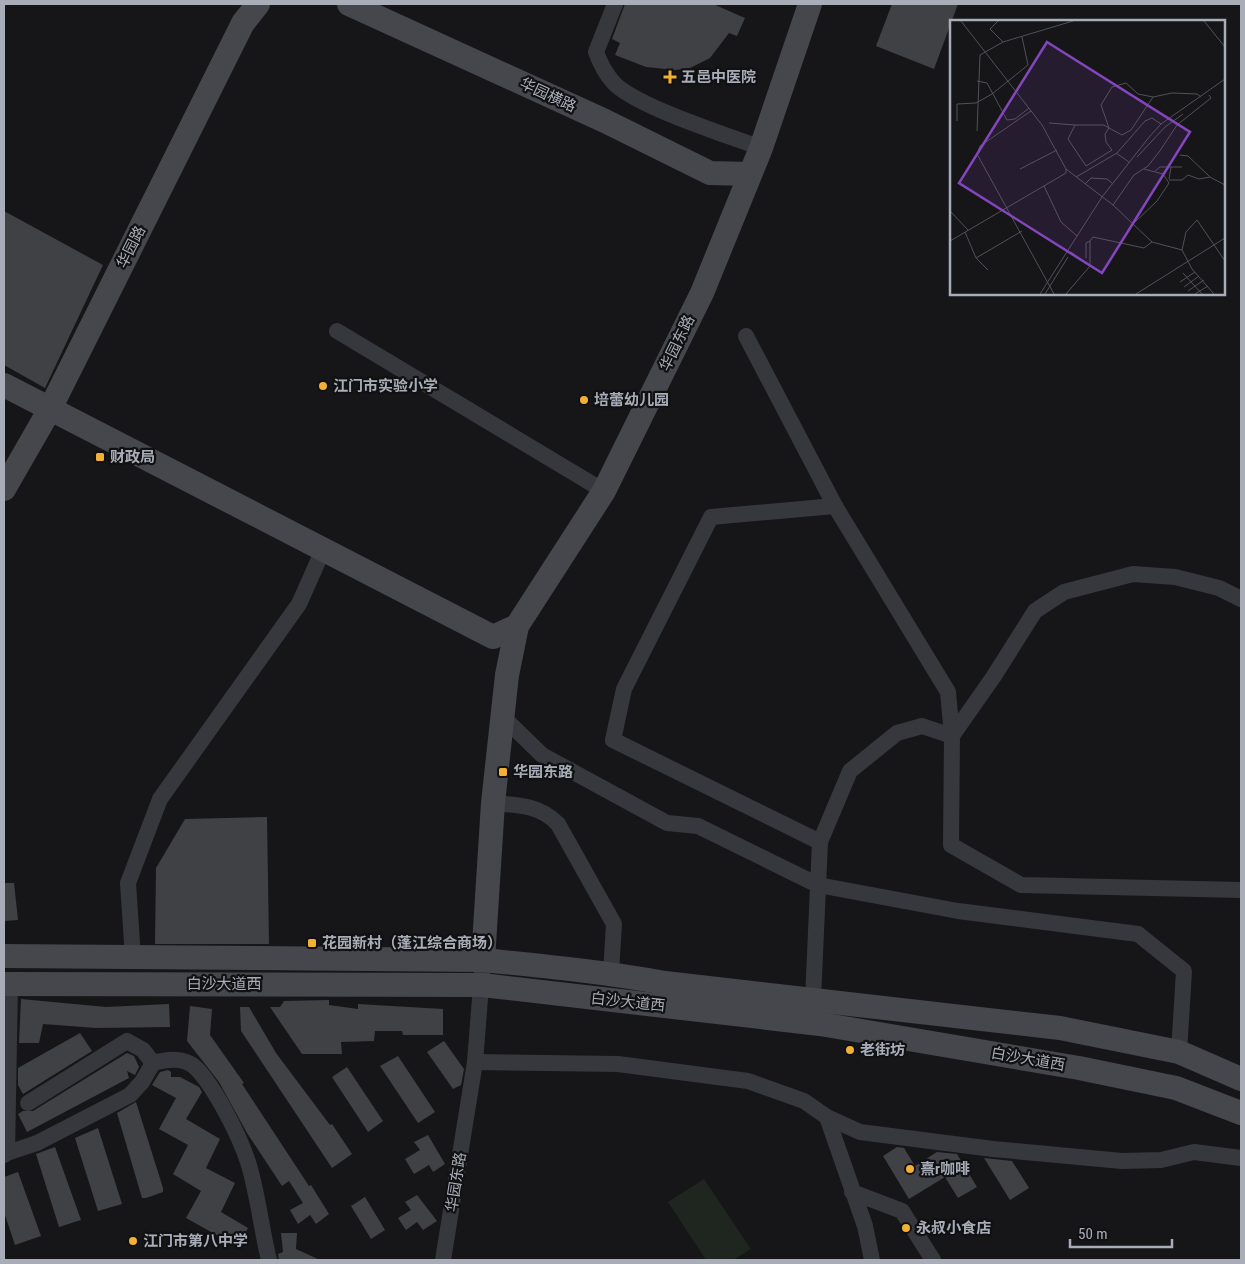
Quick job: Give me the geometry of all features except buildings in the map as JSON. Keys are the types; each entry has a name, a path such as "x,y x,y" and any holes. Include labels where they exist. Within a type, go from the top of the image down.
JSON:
{"street":[{"name":"华园路","path":"4,489 50,409 243,23 258,4"},
{"name":"华园横路","path":"349,4 596,117 710,173 749,174"},
{"path":"615,4 596,52 613,83 633,98 761,148"},
{"name":"华园东路","path":"443,1260 475,1062 482,985 493,803 507,675 517,626 604,491 702,293 761,148 810,4"},
{"path":"337,331 604,491"},
{"path":"746,336 835,506 948,692 952,736 951,845 1021,886 1241,890"},
{"path":"4,385 493,637 517,626"},
{"path":"820,842 613,740 624,689 711,518 835,506"},
{"path":"133,958 128,884 160,800 299,604 323,550"},
{"path":"952,736 994,676 1035,611 1064,592 1133,574 1175,576 1219,588 1241,599"},
{"path":"503,717 542,755 667,823 698,826 818,885 958,911 1138,934 1184,971 1179,1052"},
{"path":"813,999 820,842 850,771 897,733 922,726 952,736"},
{"path":"493,803 537,808 548,814 558,824 614,924 611,973"},
{"name":"白沙大道西","path":"4,956 483,960 611,973 665,983 1060,1028 1179,1052 1241,1079"},
{"path":"7,984 5,1154 37,1143 130,1095 142,1082 153,1063 166,1059 180,1060 196,1068 223,1107 248,1162 270,1260"},
{"name":"白沙大道西","path":"7,984 482,985 820,1024 1079,1068 1176,1088 1241,1113"},
{"path":"28,1103 127,1041 143,1050 153,1063"},
{"path":"475,1062 618,1064 748,1081 804,1101 827,1117 860,1132 993,1149 1122,1161 1161,1160 1194,1152 1241,1158"},
{"path":"827,1117 865,1226 872,1260"},
{"path":"852,1192 902,1211 933,1260"}],"shaded area":[{"path":"704,1179 751,1249 733,1260 706,1260 668,1202"}],"place":[{"name":"五邑中医院","path":"670,77"},
{"name":"江门市实验小学","path":"323,386"},
{"name":"培蕾幼儿园","path":"584,400"},
{"name":"财政局","path":"100,457"},
{"name":"华园东路","path":"503,772"},
{"name":"花园新村（蓬江综合商场）","path":"312,943"},
{"name":"老街坊","path":"850,1050"},
{"name":"熹r咖啡","path":"910,1169"},
{"name":"永叔小食店","path":"906,1228"},
{"name":"江门市第八中学","path":"133,1241"}]}
